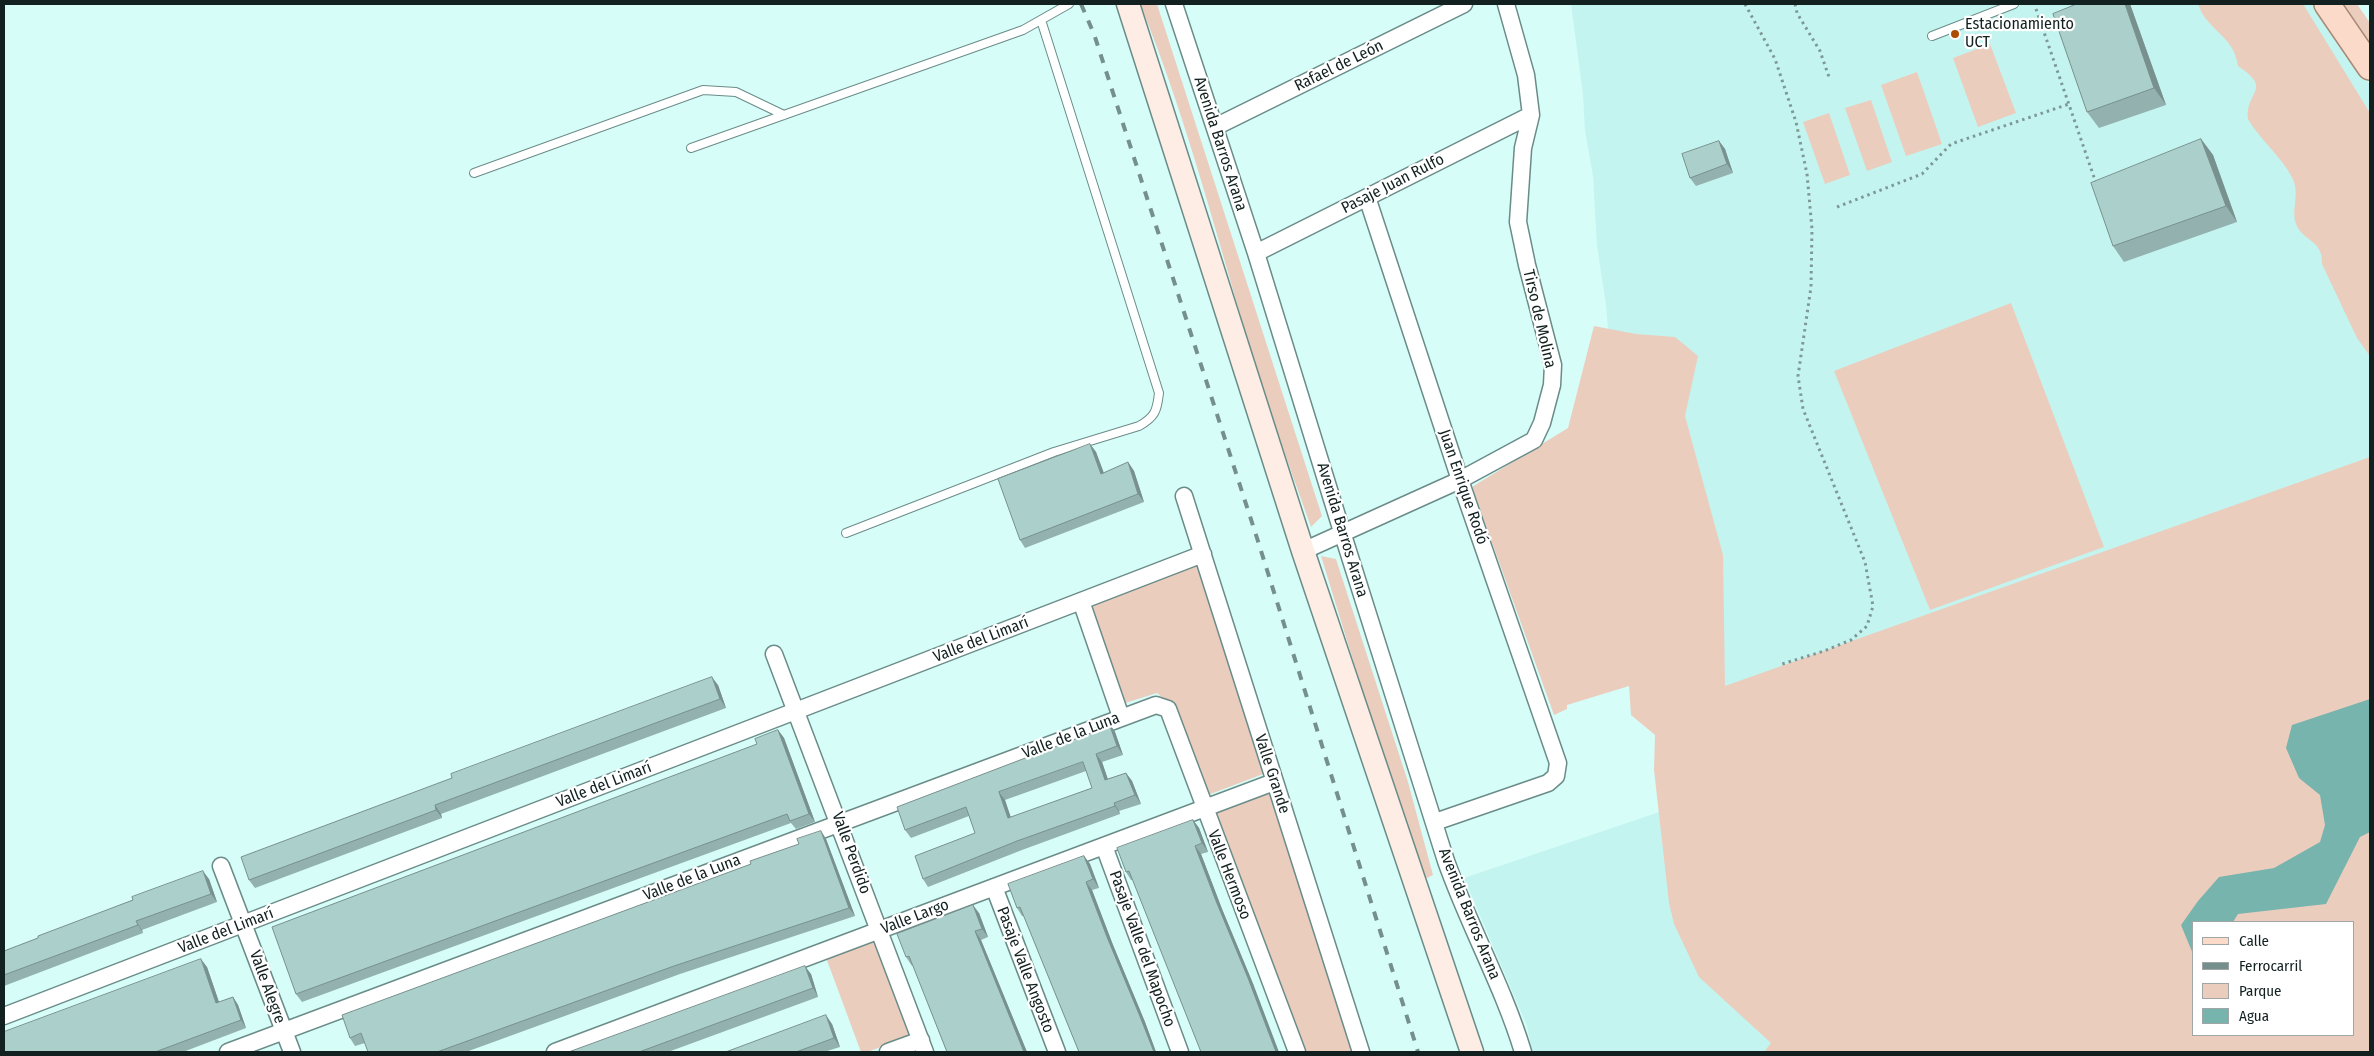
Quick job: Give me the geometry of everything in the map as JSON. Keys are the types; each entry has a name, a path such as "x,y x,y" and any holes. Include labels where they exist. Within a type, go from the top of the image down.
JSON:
{"main road":[{"path":"1128,4 1303,551 1472,1052"},
{"path":"2327,4 2370,67"}],"street":[{"name":"Avenida Barros Arana","path":"1175,4 1256,253 1343,535 1459,898 1491,970 1522,1052"},
{"name":"Rafael de León","path":"1215,127 1464,4"},
{"name":"Tirso de Molina","path":"1303,551 1343,535 1460,480 1534,440 1548,405 1553,365 1527,266 1518,222 1523,148 1530,115 1526,75 1506,4"},
{"name":"Pasaje Juan Rulfo","path":"1256,253 1530,115"},
{"name":"Juan Enrique Rodó","path":"1367,197 1460,480 1558,763 1556,776 1548,783 1435,822"},
{"name":"Valle Grande","path":"1184,496 1361,1052"},
{"name":"Valle del Limarí","path":"4,1016 1203,554"},
{"path":"1081,601 1121,717"},
{"name":"Valle Perdido","path":"774,654 798,711 923,1046"},
{"name":"Valle de la Luna","path":"228,1052 1156,704"},
{"name":"Valle Hermoso","path":"1156,704 1168,709 1203,808 1297,1052"},
{"name":"Valle Largo","path":"555,1052 1274,782"},
{"name":"Pasaje Valle del Mapocho","path":"1104,846 1180,1052"},
{"name":"Valle Alegre","path":"220,866 292,1052"},
{"name":"Pasaje Valle Angosto","path":"994,887 1056,1052"},
{"path":"888,1052 923,1046"}],"lane":[{"path":"691,148 1023,30 1069,4"},
{"path":"1932,36 2014,4"},
{"path":"846,533 1054,452 1139,426 1151,420 1157,407 1158,393 1041,20"},
{"path":"474,173 703,90 736,92 784,115"}],"path":[{"path":"1745,4 1775,59 1796,122 1807,174 1812,229 1810,287 1798,376 1803,409 1865,562 1873,606 1867,626 1851,640 1824,651 1779,665"},
{"path":"1795,4 1797,12 1820,51 1829,77"},
{"path":"2036,9 2099,190"},
{"path":"1837,207 1922,174 1951,144 2069,104"}],"shaded area":[{"path":"1571,4 2313,4 2370,85 2370,466 1725,697 1610,352 1606,305 1597,246 1593,176 1585,131 1583,95"},
{"path":"1686,803 1824,1052 1532,1052 1527,1026 1464,878"}],"green space":[{"path":"1140,4 1157,4 1322,516 1311,527 1266,398 1190,143"},
{"path":"2198,4 2303,4 2370,113 2370,356 2357,338 2322,264 2319,250 2299,230 2296,224 2294,214 2295,187 2290,174 2248,119 2248,110 2256,86 2254,80 2238,66 2236,56 2231,47 2207,21"},
{"path":"2340,4 2357,4 2370,23 2370,48"},
{"path":"1990,44 2016,113 1978,127 1953,58"},
{"path":"1917,72 1942,144 1906,156 1881,85"},
{"path":"1871,100 1892,162 1867,171 1845,108"},
{"path":"1829,113 1850,175 1825,184 1803,122"},
{"path":"2011,303 2104,547 1930,610 1834,371"},
{"path":"1594,326 1636,334 1675,337 1698,356 1685,416 1723,555 1725,686 2370,457 2370,1052 1764,1052 1771,1043 1699,977 1674,924 1669,903 1654,770 1655,735 1631,715 1629,686 1567,705 1567,709 1554,715 1472,487 1568,428"},
{"path":"1321,556 1336,559 1408,782 1433,875 1421,881"},
{"path":"1197,557 1266,773 1205,796 1172,706 1157,693 1122,704 1085,598"},
{"path":"1269,784 1356,1052 1306,1052 1209,806"},
{"path":"874,936 912,1036 867,1052 861,1052 825,955"}],"water":[{"path":"2370,699 2370,832 2360,837 2326,904 2238,914 2234,921 2192,921 2192,952 2181,925 2198,901 2219,877 2274,868 2320,842 2325,825 2320,795 2299,778 2286,748 2292,725"}],"building":[{"path":"2077,4 2125,4 2154,88 2087,112 2053,14"},
{"path":"2201,139 2226,206 2113,246 2091,183"},
{"path":"1719,141 1727,164 1690,178 1682,154"},
{"path":"1090,444 1101,474 1128,462 1138,494 1020,540 998,479"},
{"path":"712,677 720,699 435,805 436,810 249,880 241,857 452,778 451,774"},
{"path":"1109,723 1117,746 1096,754 1105,780 1126,773 1135,795 1114,803 1115,806 1017,841 923,879 915,856 975,833 966,807 905,830 897,807 1096,731 1095,728","holes":["1083,762 1092,788 1008,818 999,792"]},
{"path":"778,730 809,814 790,821 787,814 296,994 272,927 757,744 755,739"},
{"path":"1193,820 1202,843 1195,846 1276,1052 1201,1052 1129,871 1126,872 1117,848"},
{"path":"821,831 849,908 674,966 437,1052 368,1052 361,1033 350,1038 342,1015 751,864 750,861 799,844 797,839"},
{"path":"1084,856 1093,879 1086,882 1154,1052 1079,1052 1020,907 1017,908 1008,884"},
{"path":"203,871 211,894 136,921 138,925 4,975 4,951 133,900 132,897"},
{"path":"973,905 982,929 975,931 1024,1052 947,1052 909,956 906,957 897,934"},
{"path":"201,959 216,1003 233,997 241,1020 155,1052 4,1052 4,1032"},
{"path":"805,966 813,988 639,1052 569,1052"},
{"path":"826,1015 834,1038 796,1052 726,1052"}],"railway":[{"path":"1081,4 1094,34 1257,538 1418,1052"}],"place":[{"name":"Estacionamiento UCT","path":"1955,34"}]}
